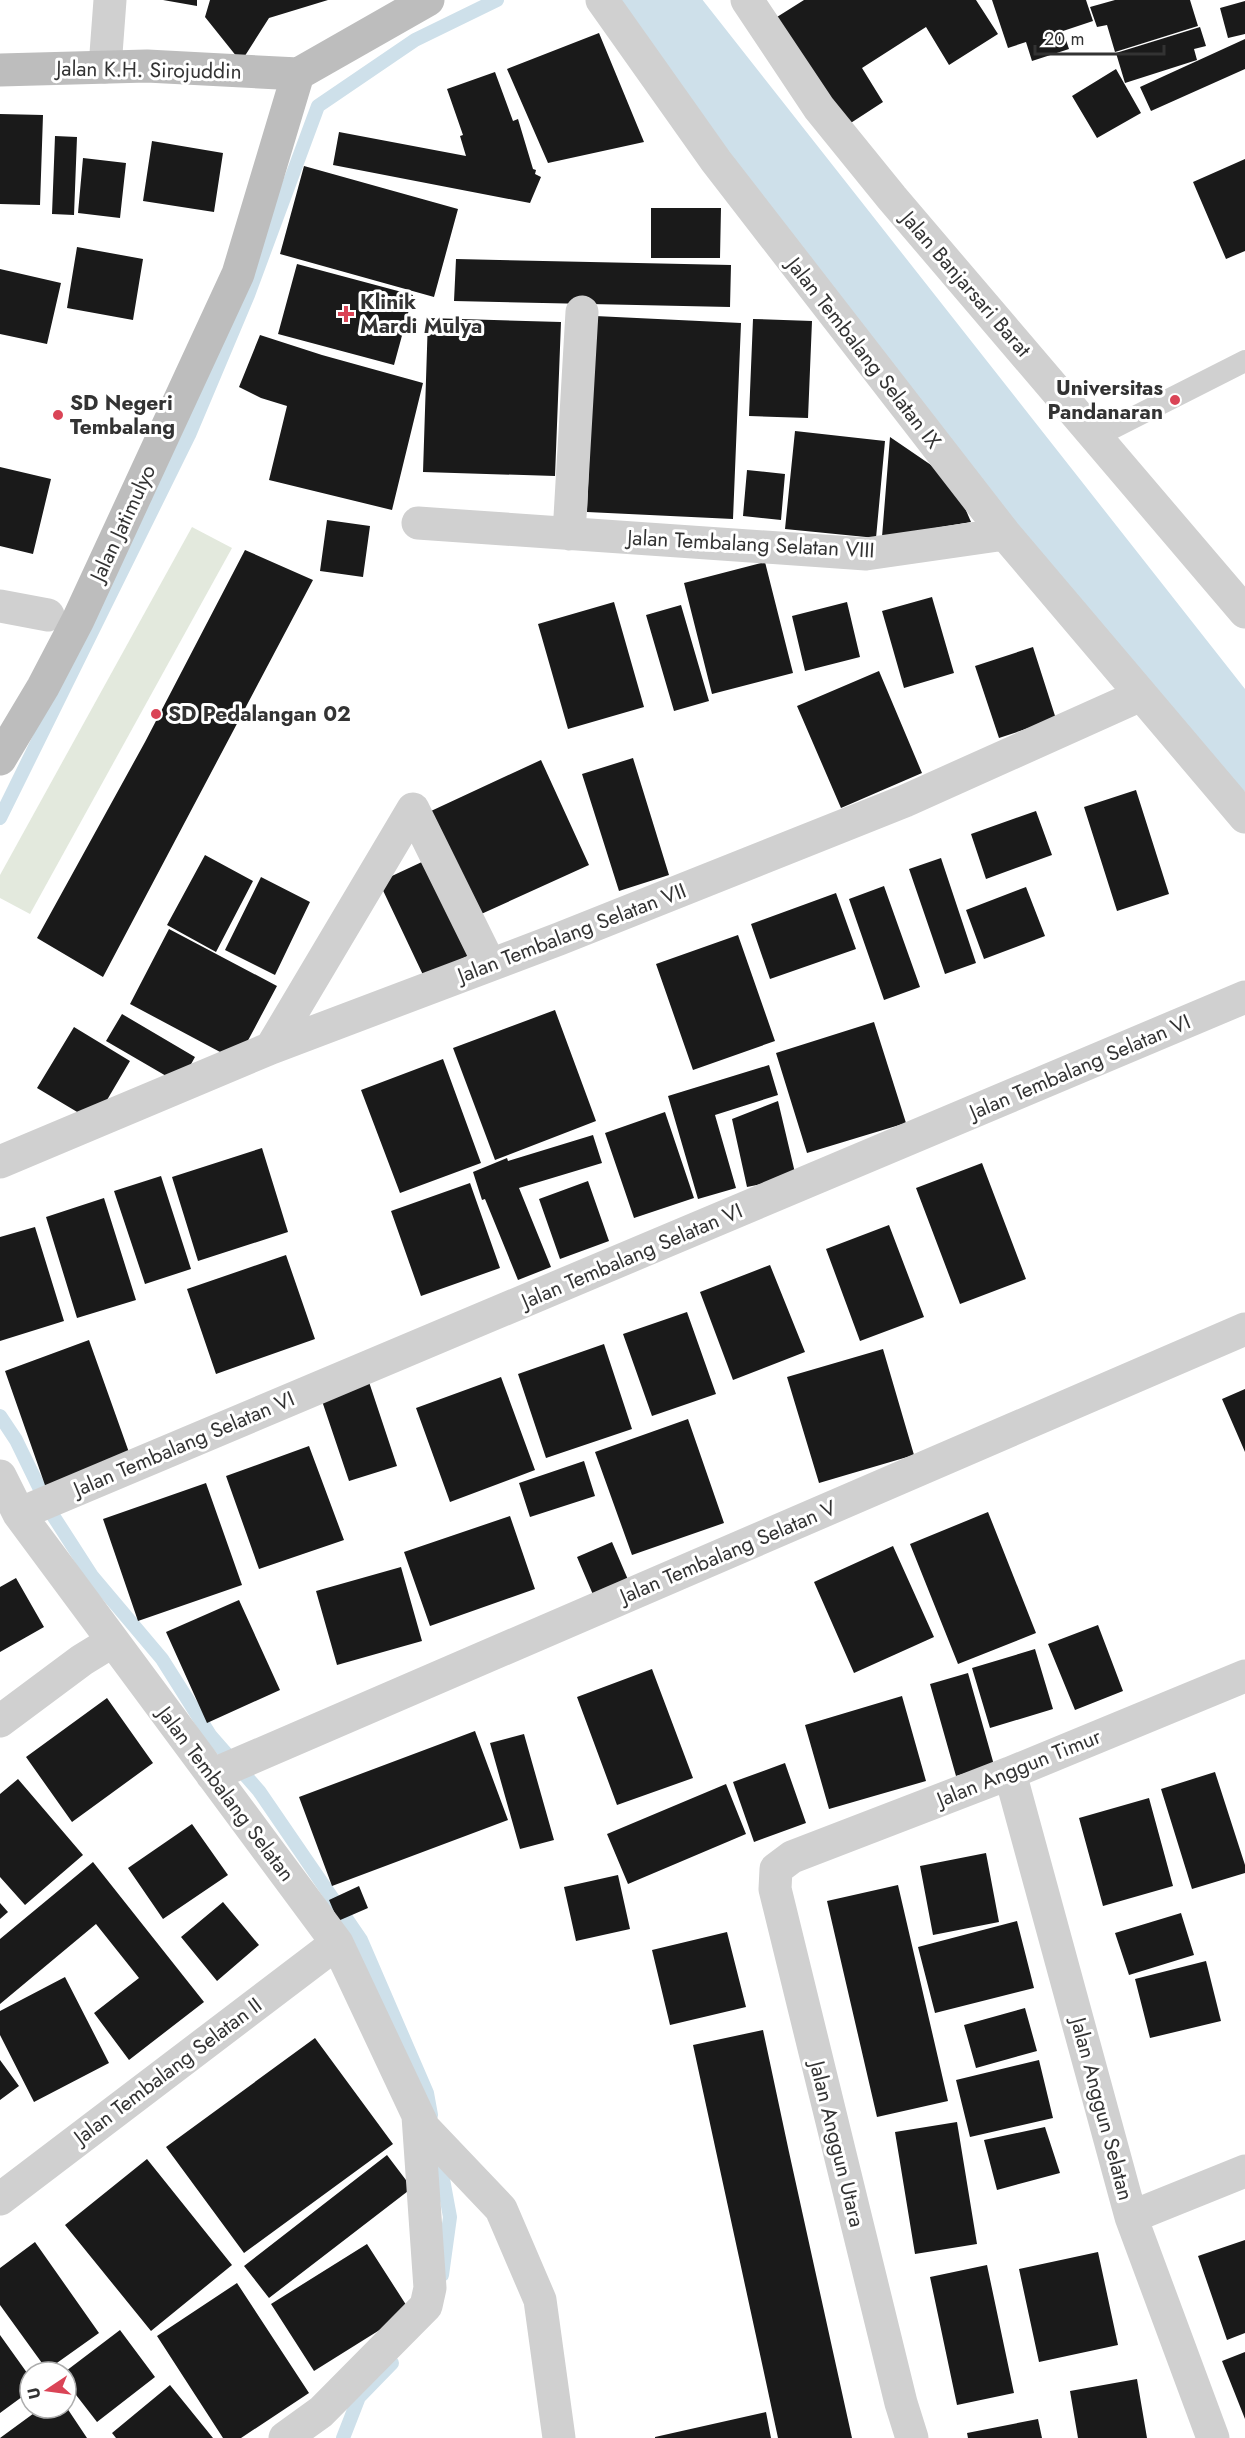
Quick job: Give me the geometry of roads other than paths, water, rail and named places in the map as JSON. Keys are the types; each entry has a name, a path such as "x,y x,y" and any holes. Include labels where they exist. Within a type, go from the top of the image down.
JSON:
{"street":[{"path":"105,67 110,0"},
{"path":"298,74 428,0"},
{"name":"Jalan Tembalang Selatan IX","path":"602,0 716,161 1005,534 1141,695"},
{"name":"Jalan Banjarsari Barat","path":"747,0 819,108 892,198 1245,612"},
{"name":"Jalan K.H. Sirojuddin","path":"0,70 147,66 298,74"},
{"name":"Jalan Jatimulyo","path":"0,759 43,687 78,620 238,274 298,74"},
{"path":"569,534 582,312"},
{"name":"Jalan Tembalang Selatan VIII","path":"418,524 866,554 1005,534"},
{"path":"0,606 48,615"},
{"path":"1141,695 1245,817"},
{"name":"Jalan Tembalang Selatan VII","path":"0,1162 271,1048 490,965 905,801 1141,695"},
{"path":"271,1048 413,809 490,965"},
{"name":"Jalan Tembalang Selatan VI","path":"19,1514 1245,997"},
{"name":"Jalan Tembalang Selatan V","path":"212,1775 1245,1329"},
{"name":"Jalan Tembalang Selatan","path":"0,1476 19,1514 337,1943 421,2122"},
{"path":"0,1721 82,1660 113,1641"},
{"name":"Jalan Anggun Timur","path":"792,1857 1010,1773 1245,1676"},
{"name":"Jalan Anggun Selatan","path":"1010,1773 1131,2217 1213,2438"},
{"name":"Jalan Anggun Utara","path":"792,1857 776,1869 775,1889 898,2392 912,2438"},
{"name":"Jalan Tembalang Selatan II","path":"0,2199 337,1943"},
{"path":"421,2122 451,2158 501,2209 540,2300 560,2438"},
{"path":"285,2438 321,2412 426,2307 430,2288 421,2122"},
{"path":"1131,2217 1245,2170"}],"lane":[{"path":"1097,436 1245,361"}],"waterway":[{"path":"0,818 189,435 248,295 318,106 415,40 497,0"},
{"path":"653,0 1245,752"},
{"path":"0,1416 16,1440 52,1514 92,1576 162,1659 210,1735 259,1791 361,1940 427,2093 431,2115"},
{"path":"438,2152 450,2217 442,2275"},
{"path":"343,2438 359,2397 392,2363"}],"place":[{"name":"Klinik Mardi Mulya","path":"346,314"},
{"name":"Universitas Pandanaran","path":"1175,400"},
{"name":"SD Negeri Tembalang","path":"58,415"},
{"name":"SD Pedalangan 02","path":"156,714"}]}
